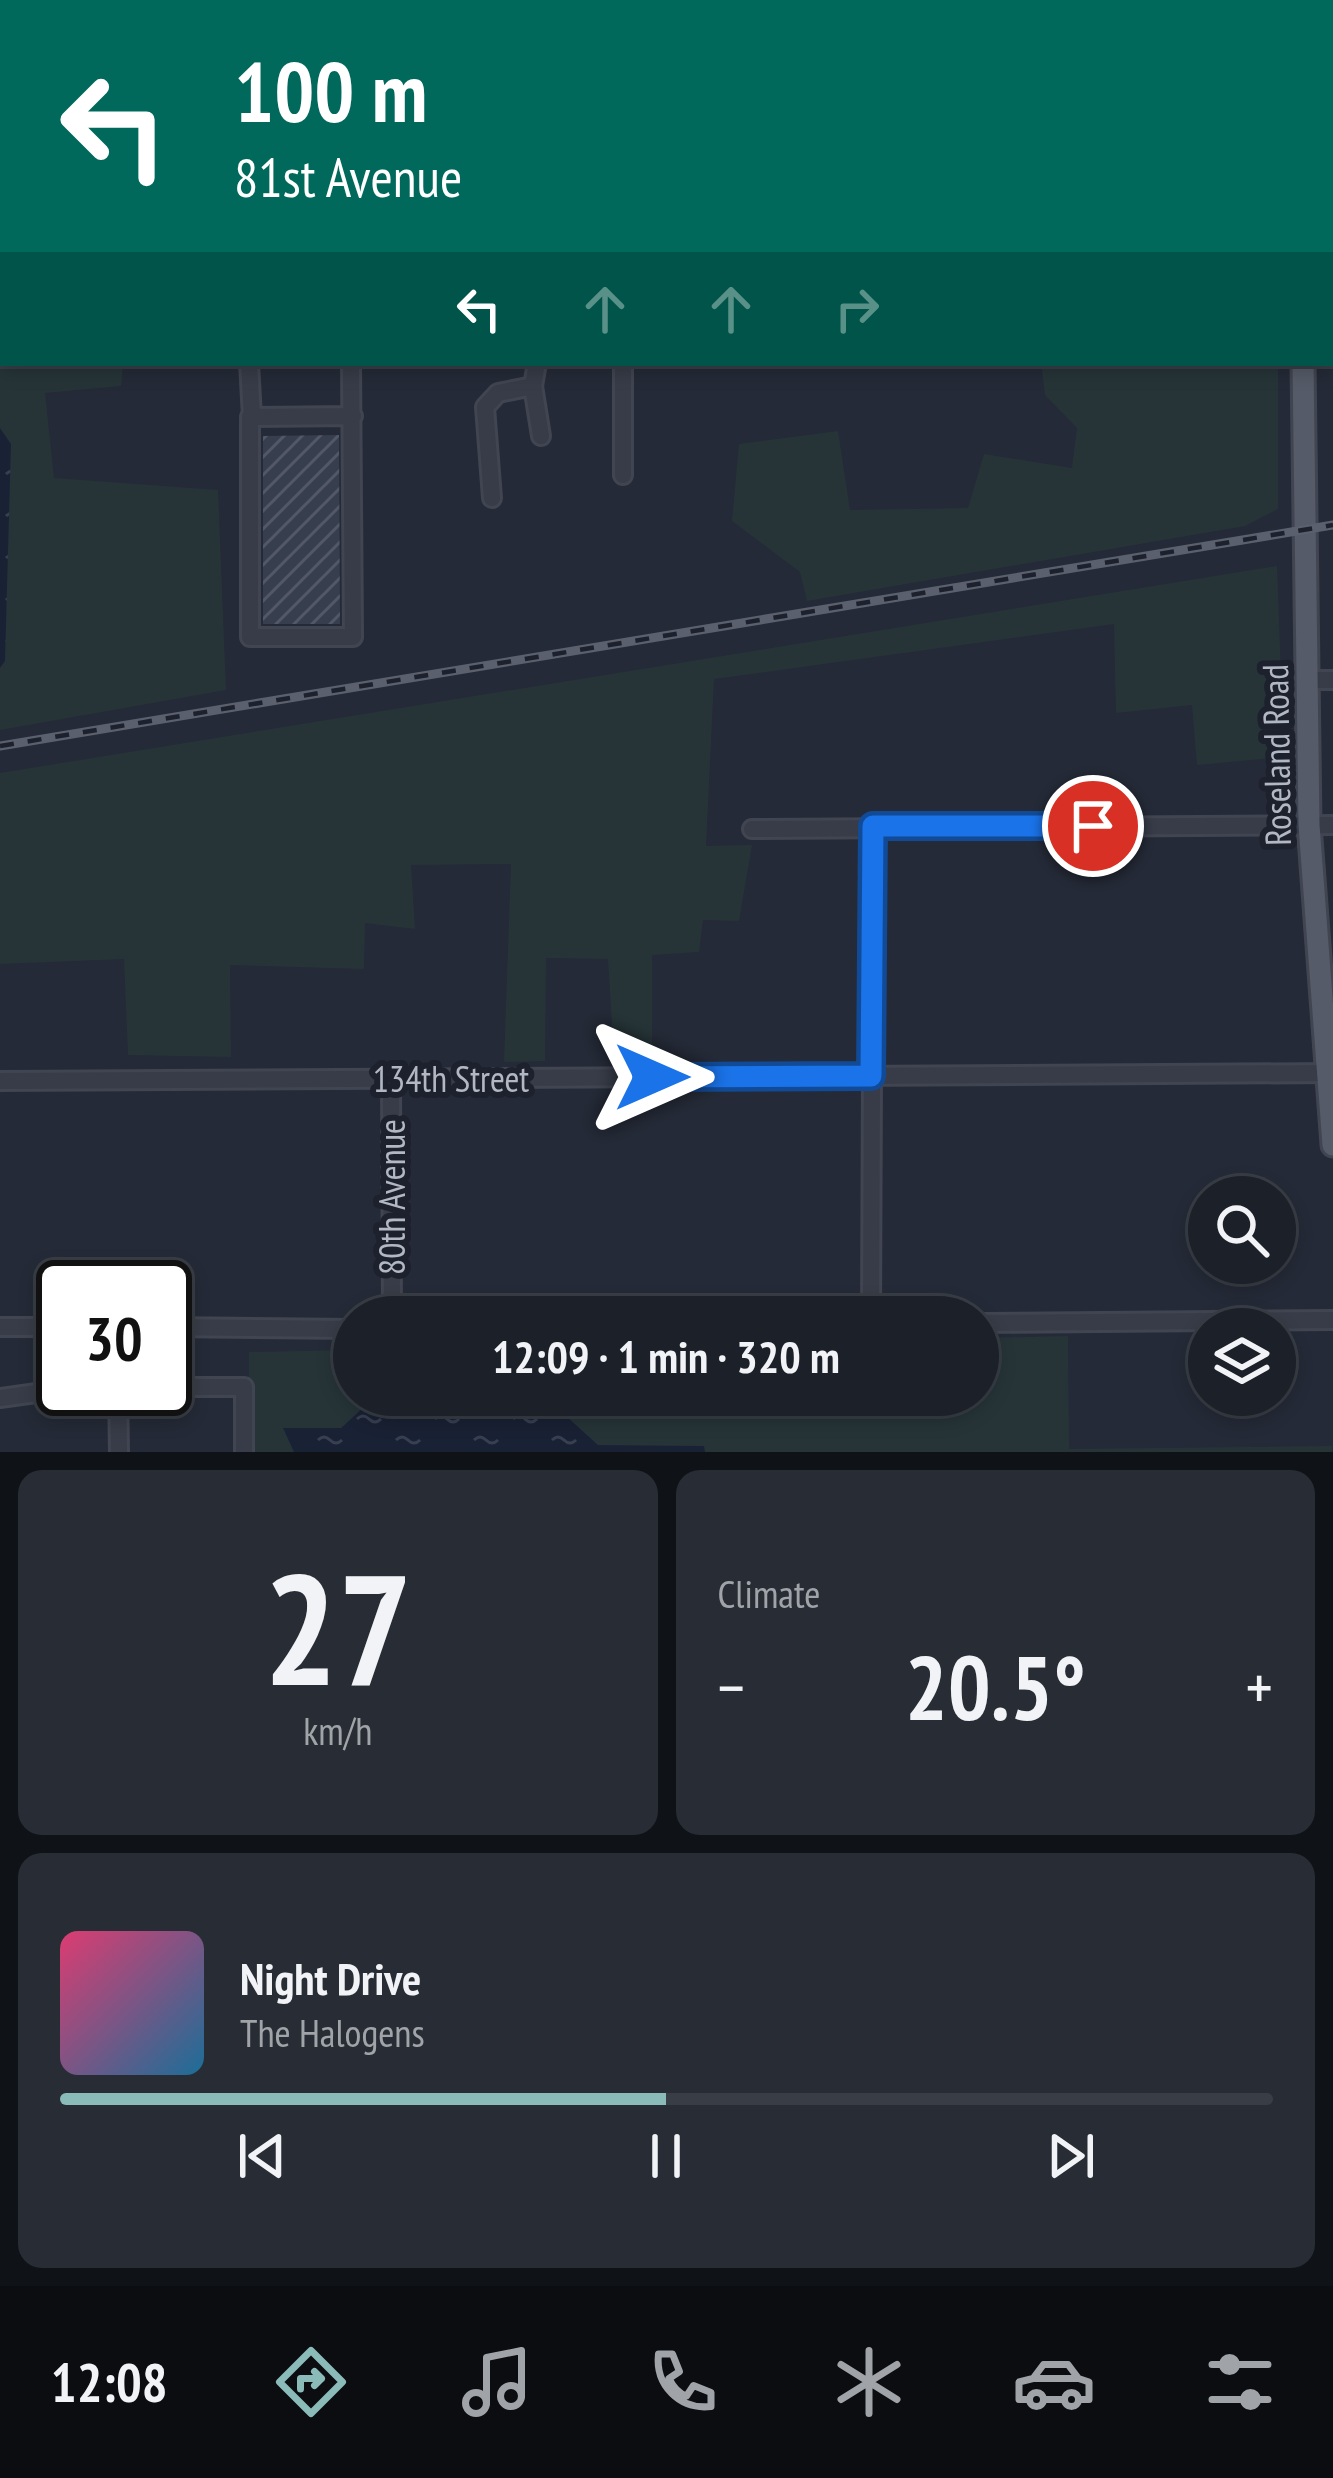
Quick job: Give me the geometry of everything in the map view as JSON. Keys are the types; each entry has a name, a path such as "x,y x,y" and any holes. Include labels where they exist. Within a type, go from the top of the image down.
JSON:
{"main road":[{"name":"Roseland Road","path":"1303,366 1309,824 1333,1145"}],"street":[{"path":"249,366 250,638 353,637 351,366"},
{"path":"536,366 533,386 541,436"},
{"path":"623,366 623,475"},
{"path":"492,498 485,407 498,393 533,386"},
{"path":"252,417 353,416"},
{"path":"1306,680 1333,680"},
{"path":"752,829 1333,825"},
{"path":"871,1296 873,826"},
{"name":"134th Street","path":"0,1081 1331,1073"},
{"name":"80th Avenue","path":"391,1078 392,1296"},
{"path":"999,1323 1333,1321"},
{"path":"0,1327 36,1327"},
{"path":"192,1327 333,1329"},
{"path":"192,1387 244,1387 244,1452"},
{"path":"0,1398 36,1393"},
{"path":"118,1416 119,1452"}],"shaded area":[{"path":"0,366 123,366 121,386 45,393 54,478 218,490 226,690 0,730"},
{"path":"1041,366 1278,366 1278,509 1245,526 807,601 800,572 732,521 739,444 838,431 850,510 968,508 984,454 1072,468 1077,428 1045,395"},
{"path":"1277,566 1284,757 1197,765 1192,705 1116,713 1114,624 714,679 706,846 752,845 739,921 703,920 699,952 652,955 652,1060 614,1058 608,959 546,958 545,1061 504,1062 511,864 411,865 415,929 365,923 364,969 230,965 231,1057 128,1055 124,959 0,964 0,773"},
{"path":"1068,1336 1069,1449 1332,1446 1332,1452 249,1452 249,1352 333,1350 333,1416 999,1416 999,1338"}],"water":[{"path":"0,428 11,444 5,661 0,668"},
{"path":"354,1416 566,1416 598,1445 704,1446 705,1452 294,1452 283,1428 341,1428"}],"building":[{"path":"339,435 340,624 263,624 263,436"}],"railway":[{"path":"0,746 1333,525"}],"route":[{"path":"652,1077 871,1076 873,826 1093,826"}]}
